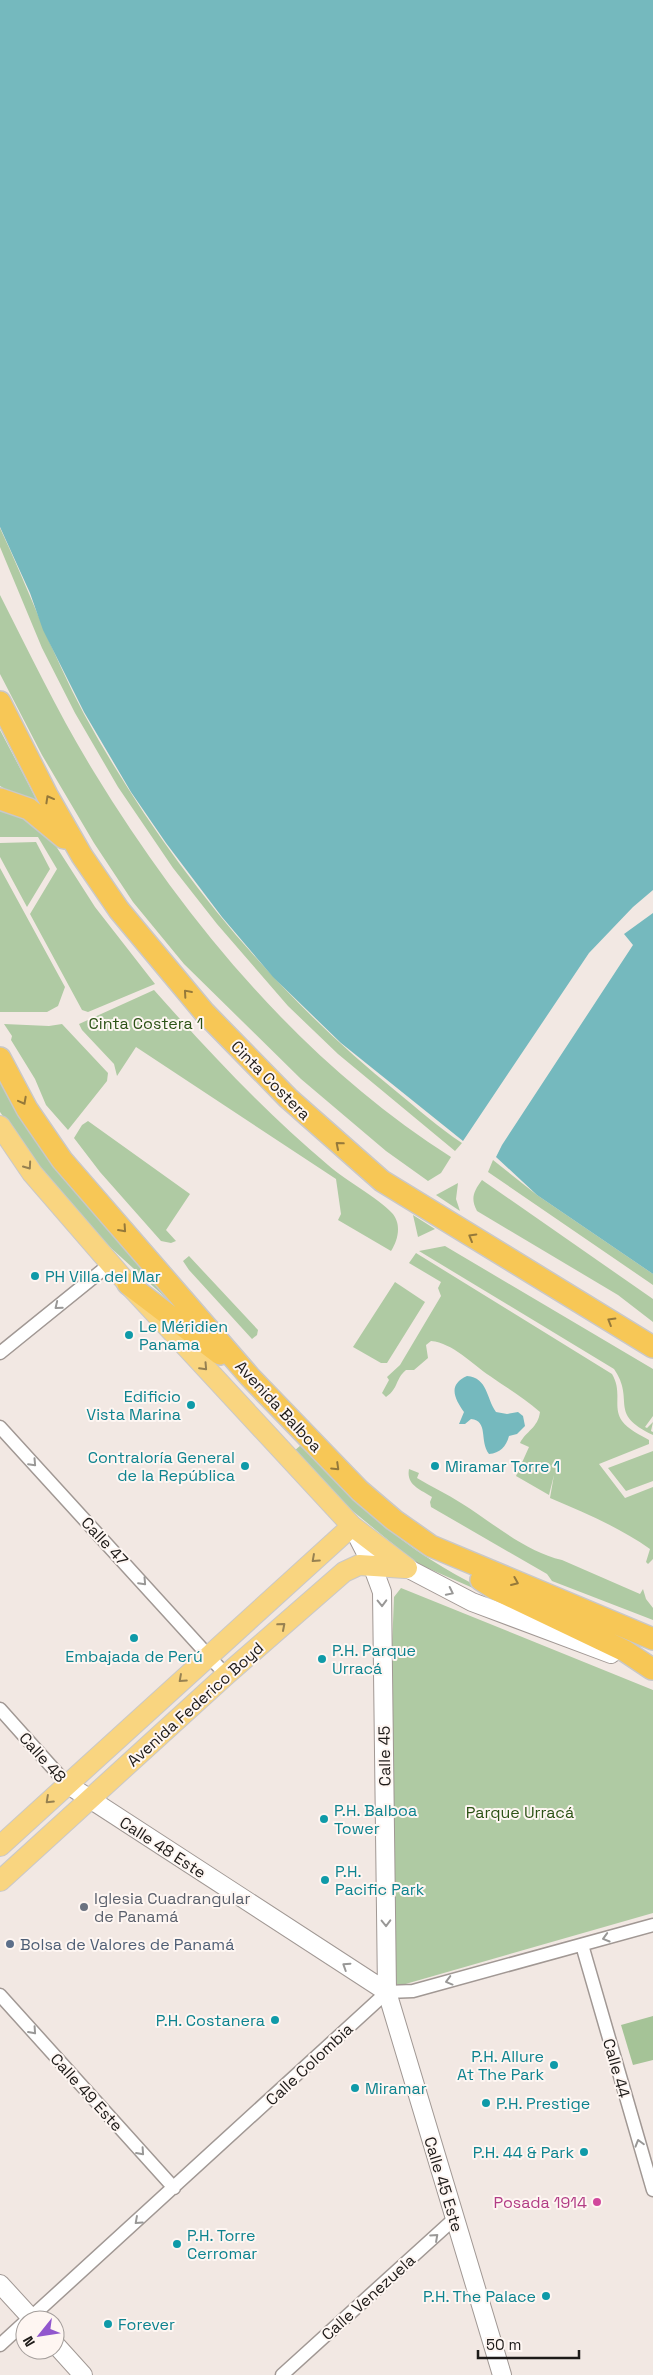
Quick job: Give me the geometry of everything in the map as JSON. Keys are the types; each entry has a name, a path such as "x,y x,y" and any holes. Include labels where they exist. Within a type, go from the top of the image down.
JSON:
{"highway":[{"name":"Cinta Costera","path":"0,702 47,795 82,856 119,910 204,1012 288,1098 382,1181 653,1347"},
{"path":"0,799 17,803 39,815 82,856"},
{"name":"Avenida Balboa","path":"0,1058 27,1109 62,1160 250,1377 360,1491 394,1520 431,1546 653,1638"},
{"path":"128,1284 250,1377"},
{"path":"431,1546 495,1589 625,1651 652,1669"}],"main road":[{"name":"Avenida Balboa","path":"0,1126 32,1173 110,1264 352,1526 374,1556"},
{"name":"Avenida Federico Boyd","path":"0,1846 352,1526"},
{"name":"Avenida Federico Boyd","path":"0,1881 226,1675 344,1572 374,1556 407,1568"},
{"name":"Calle 45","path":"374,1556 382,1592 387,1992"},
{"path":"407,1568 472,1602 652,1669"},
{"name":"Calle 48","path":"67,1784 90,1799"},
{"name":"Calle 48 Este","path":"90,1799 387,1992"},
{"name":"Calle 45 Este","path":"387,1992 502,2375"},
{"path":"0,2284 21,2310"},
{"path":"65,2355 83,2375"}],"street":[{"path":"0,1353 110,1264"},
{"name":"Calle 47","path":"0,1427 226,1675"},
{"name":"Calle 48","path":"0,1709 67,1784"},
{"path":"387,1992 413,1991 653,1925"},
{"name":"Calle 44","path":"582,1945 653,2190"},
{"name":"Calle Colombia","path":"40,2310 387,1992"},
{"name":"Calle 49 Este","path":"0,1994 174,2188"},
{"name":"Calle Venezuela","path":"282,2375 454,2219"},
{"name":"Calle Colombia","path":"0,2345 15,2332"}],"green space":[{"path":"0,528 61,668 84,714 148,819 184,870 222,918 305,1010 350,1052 462,1143 455,1151 338,1054 288,1006 217,924 173,868 118,787 75,713 42,648 0,547"},
{"path":"0,595 81,750 129,827 167,882 251,985 297,1033 345,1078 397,1119 451,1157 441,1173 428,1181 386,1151 301,1079 184,964 133,902 94,843 42,755 0,674"},
{"path":"0,730 42,810 0,786"},
{"path":"0,809 37,822 54,843 95,907 155,984 88,1012 82,1010 30,914 57,869 38,837 0,837"},
{"path":"36,842 50,869 27,907 0,857 0,843"},
{"path":"0,868 65,987 58,1006 47,1012 0,1012"},
{"name":"Cinta Costera 1","path":"154,990 217,1059 282,1124 335,1171 392,1213 397,1222 398,1232 396,1242 391,1251 338,1220 341,1214 336,1179 136,1047 117,1076 114,1064 82,1030 79,1024"},
{"path":"4,1024 49,1026 62,1024 108,1073 107,1081 68,1130 46,1105 35,1079 11,1040 12,1036"},
{"path":"0,1078 51,1162 108,1229 200,1329 100,1238 40,1169 0,1112"},
{"path":"88,1121 190,1194 166,1230 176,1241 171,1243 161,1241 100,1172 74,1138 82,1125"},
{"path":"493,1160 537,1195 653,1274 653,1285 488,1172"},
{"path":"482,1180 653,1299 653,1322 618,1295 477,1211 473,1198"},
{"path":"458,1183 456,1199 460,1211 436,1195"},
{"path":"413,1215 435,1229 418,1237"},
{"path":"445,1246 653,1369 653,1416 645,1427 647,1428 653,1422 651,1431 653,1435 639,1427 626,1413 623,1390 614,1369 419,1251"},
{"path":"416,1253 612,1374 617,1387 618,1410 622,1421 649,1440 649,1444 599,1464 625,1498 653,1487 653,1559 648,1564 646,1562 650,1549 614,1527 550,1498 554,1475 549,1495 516,1476 529,1447 520,1443 537,1422 540,1412 455,1350 431,1341 426,1345 428,1358 414,1370 406,1370 390,1394 386,1397 382,1393 389,1380 387,1377 400,1365 441,1296 438,1288 441,1282 409,1263"},
{"path":"189,1256 258,1330 257,1335 252,1339 189,1270 183,1261"},
{"path":"395,1282 425,1302 387,1363 381,1363 353,1347"},
{"path":"301,1445 364,1507 405,1542 449,1571 528,1612 416,1563 349,1508 294,1451"},
{"path":"653,1451 653,1481 626,1491 608,1468"},
{"path":"409,1469 419,1473 417,1478 456,1500 509,1536 535,1550 640,1594 643,1589 646,1599 653,1608 653,1620 552,1581 547,1574 431,1507 432,1497 412,1483"},
{"name":"Parque Urracá","path":"401,1588 653,1690 653,1913 402,1985 396,1984 384,1852 394,1597"},
{"path":"653,2016 653,2060 633,2065 621,2025"}],"water":[{"path":"0,0 653,0 653,890 633,907 589,953 463,1141 341,1043 273,977 222,917 166,843 131,792 84,712 43,630 30,593 0,527"},
{"path":"653,913 653,1274 537,1195 496,1157 633,945 624,934"},
{"path":"467,1376 479,1380 496,1412 507,1414 518,1412 523,1416 525,1426 517,1434 509,1436 499,1451 489,1454 484,1443 480,1423 471,1419 465,1424 459,1424 464,1412 456,1397 455,1388"}],"place":[{"name":"PH Villa del Mar","path":"35,1276"},
{"name":"Le Méridien Panama","path":"129,1335"},
{"name":"Edificio Vista Marina","path":"191,1405"},
{"name":"Contraloría General de la República","path":"245,1466"},
{"name":"Miramar Torre 1","path":"435,1466"},
{"name":"Embajada de Perú","path":"134,1638"},
{"name":"P.H. Parque Urracá","path":"322,1659"},
{"name":"P.H. Balboa Tower","path":"324,1819"},
{"name":"P.H. Pacific Park","path":"325,1880"},
{"name":"Iglesia Cuadrangular de Panamá","path":"84,1907"},
{"name":"Bolsa de Valores de Panamá","path":"10,1944"},
{"name":"P.H. Costanera","path":"275,2020"},
{"name":"P.H. Allure At The Park","path":"554,2065"},
{"name":"Miramar","path":"355,2088"},
{"name":"P.H. Prestige","path":"486,2103"},
{"name":"P.H. 44 & Park","path":"584,2152"},
{"name":"Posada 1914","path":"597,2202"},
{"name":"P.H. Torre Cerromar","path":"177,2244"},
{"name":"P.H. The Palace","path":"546,2296"},
{"name":"Forever","path":"108,2324"}]}
